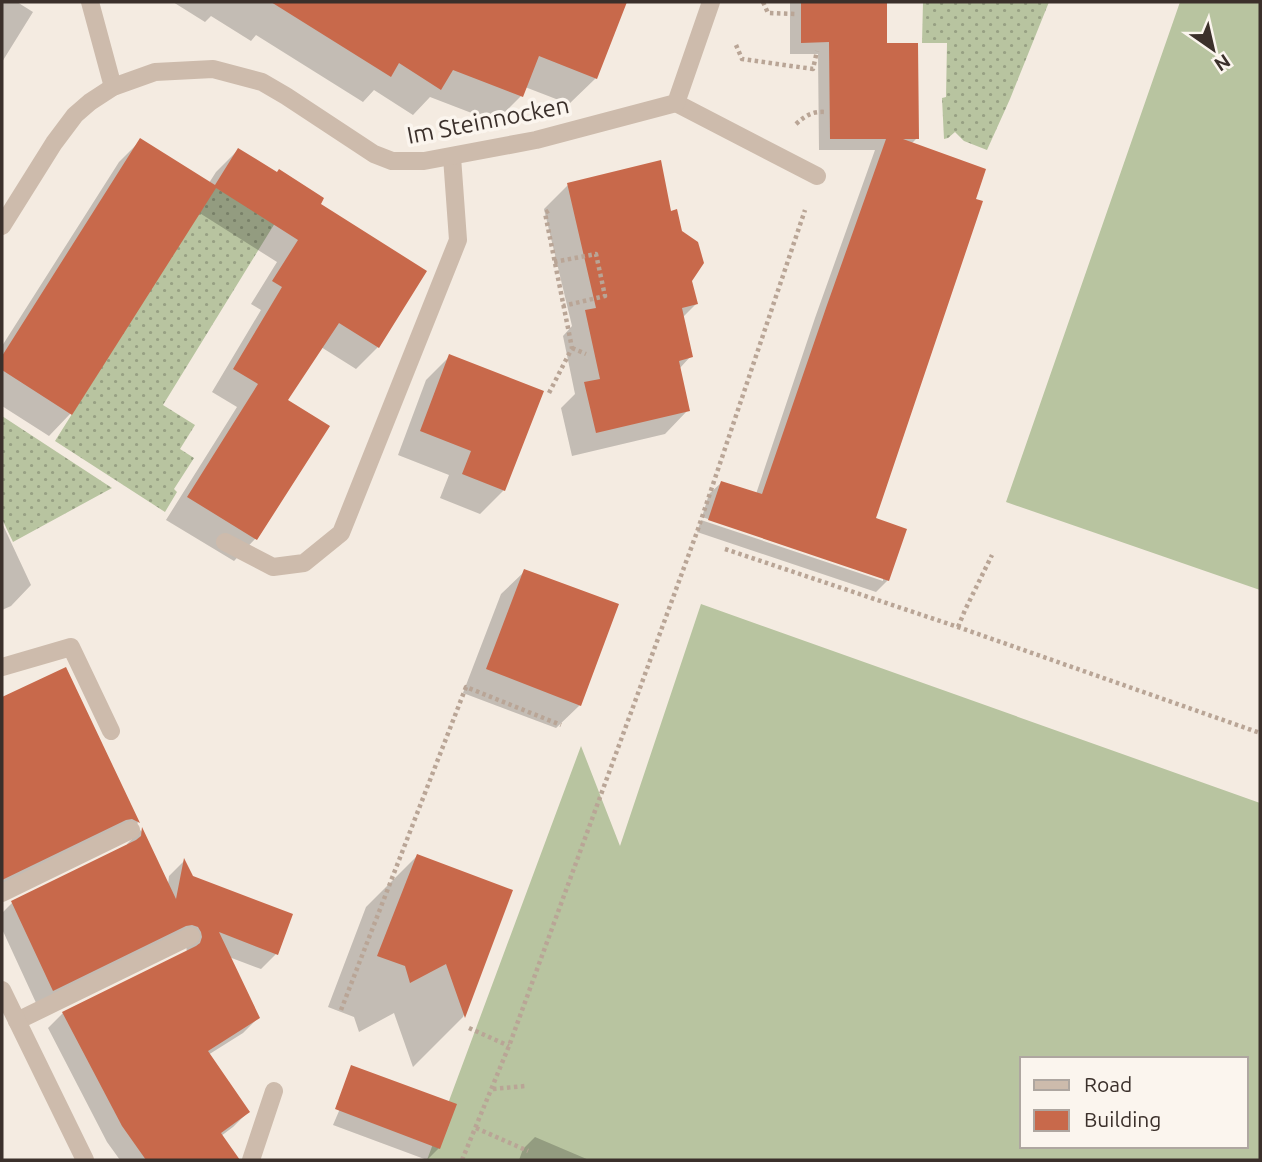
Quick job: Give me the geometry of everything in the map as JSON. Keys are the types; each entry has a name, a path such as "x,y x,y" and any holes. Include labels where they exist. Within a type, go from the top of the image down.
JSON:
{"street":[{"path":"90,2 113,87"},
{"path":"711,2 677,103 817,176"},
{"name":"Im Steinnocken","path":"2,226 54,143 75,115 113,87 155,72 213,69 262,82 384,159 400,162 452,157 536,140 677,103"},
{"path":"225,542 273,566 304,563 341,533 458,240 452,157"},
{"path":"2,667 71,647 111,731"},
{"path":"2,893 131,830"},
{"path":"17,1021 191,936"},
{"path":"2,990 85,1160"},
{"path":"251,1160 274,1091"}],"path":[{"path":"762,2 768,13 795,14"},
{"path":"736,44 742,58 813,69 817,51"},
{"path":"462,1160 493,1089 697,532 817,176"},
{"path":"549,393 572,348 545,213 551,209"},
{"path":"554,262 596,254 605,296 563,306"},
{"path":"572,348 586,354"},
{"path":"725,549 1260,733"},
{"path":"958,627 992,555"},
{"path":"341,1010 466,687 561,725"},
{"path":"469,1028 509,1046"},
{"path":"493,1089 525,1086"},
{"path":"476,1128 528,1151"}],"green space":[{"path":"923,2 1049,2 987,150 964,141 955,132 944,139 942,98 946,97 947,43 922,43"},
{"path":"1180,2 1260,2 1260,590 1006,502"},
{"path":"215,187 275,223 163,405 195,425 180,449 194,458 174,489 177,492 165,512 55,441"},
{"path":"2,416 112,488 13,542 2,519"},
{"path":"701,604 1260,803 1260,1160 427,1160 581,746 620,846"}],"building":[{"path":"271,2 627,2 597,79 539,56 523,97 453,70 441,90 399,63 391,77"},
{"path":"801,2 887,2 887,43 918,43 919,139 903,139 986,169 976,199 983,201 876,518 907,529 889,581 708,520 721,481 762,494 886,139 830,139 829,42 801,43"},
{"path":"140,138 215,185 238,148 277,172 279,169 324,198 321,204 427,271 379,348 339,323 288,400 330,426 257,540 187,497 258,384 233,369 282,287 272,281 298,240 216,188 72,415 2,370 2,356"},
{"path":"661,160 671,211 677,209 682,231 698,242 704,263 692,281 698,304 682,308 693,357 679,361 690,411 596,433 584,382 600,379 585,310 596,308 567,183"},
{"path":"449,354 544,391 505,491 462,474 471,451 420,431"},
{"path":"524,569 619,604 581,706 486,669"},
{"path":"66,667 140,823 132,819 126,820 2,880 2,697"},
{"path":"142,827 176,899 184,858 193,876 293,914 278,955 219,932 260,1018 208,1051 250,1112 221,1133 240,1160 146,1160 122,1126 62,1012 196,946 202,937 198,927 186,926 53,991 11,901 136,840 141,836"},
{"path":"417,854 513,890 465,1018 446,964 410,983 405,966 377,956"},
{"path":"351,1065 457,1104 440,1149 335,1109"}]}
